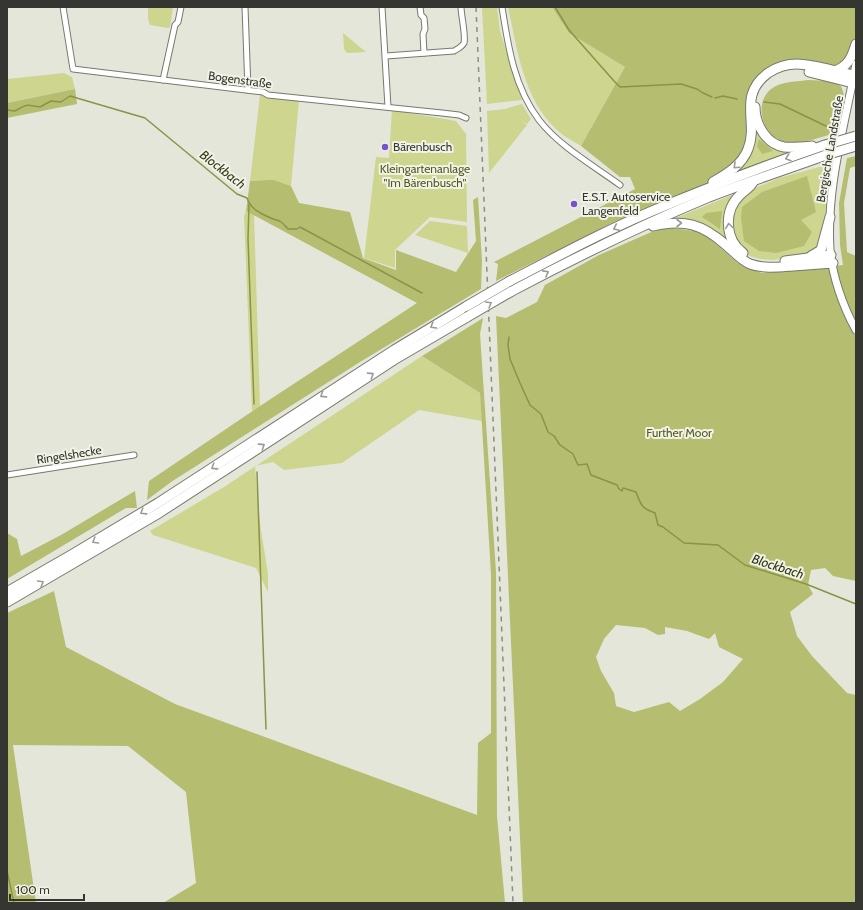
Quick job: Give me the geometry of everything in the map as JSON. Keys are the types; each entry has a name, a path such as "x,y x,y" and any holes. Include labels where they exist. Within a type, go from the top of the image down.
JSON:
{"highway":[{"path":"834,71 840,69 849,61 856,44"},
{"path":"667,204 689,191 714,181 737,166 743,159 750,140 750,101 756,86 762,78 780,66 798,64 834,71 853,79"},
{"path":"825,146 794,148 782,146 763,134 756,119 755,109 759,91 765,82 774,75 783,71 794,69 853,79"},
{"path":"7,592 158,503 387,354 510,281 667,204 772,163 856,136"},
{"path":"7,602 159,513 398,358 512,291 627,233 710,197 754,180 856,146"},
{"path":"754,180 750,187 740,194 735,201 730,210 728,219 728,228 735,245 740,251 750,258 764,262 810,257 832,259"},
{"path":"810,257 821,250 830,217"},
{"path":"627,233 643,230 660,224 682,222 692,224 709,231 740,258 761,267 780,267 832,259"}],"main road":[{"name":"Bergische Landstraße","path":"856,64 834,175 830,217 832,259 840,293 856,330"}],"street":[{"name":"Bogenstraße","path":"63,7 73,69 248,90 263,92 268,95 459,115 466,118"},
{"path":"163,80 175,25 178,22 181,7"},
{"path":"244,7 248,90"},
{"path":"382,7 388,107"},
{"path":"420,7 421,15 424,18 425,29 423,34 424,53"},
{"path":"386,56 454,52 464,43 461,7"},
{"path":"502,7 511,59 518,82 539,120 552,134 569,148 620,185"},
{"name":"Ringelshecke","path":"7,475 134,455"}],"green space":[{"path":"148,7 173,7 170,27 150,25 148,19"},
{"path":"482,7 497,7 500,31 522,100 487,104"},
{"path":"508,7 552,7 569,33 625,67 581,146 556,129 545,117 536,103 523,72 518,55"},
{"path":"552,7 856,7 856,77 801,63 758,80 745,150 722,176 608,225 496,281 498,264 494,262 635,189 630,177 620,177 581,146 625,67 569,33"},
{"path":"343,33 366,52 347,53 344,49"},
{"path":"64,73 72,77 75,89 7,103 7,79"},
{"path":"808,80 829,81 841,86 844,95 835,133 796,143 784,142 777,139 766,128 763,121 762,105 764,98 772,88 776,86"},
{"path":"75,89 77,104 7,118 7,103"},
{"path":"260,95 299,100 291,186 274,180 250,181"},
{"path":"522,104 531,119 527,124 520,119 527,125 489,173 487,111 505,109"},
{"name":"Kleingartenanlage \"Im Bärenbusch\"","path":"392,110 456,121 466,134 467,222 430,217 395,250 395,268 364,258 376,157 389,158"},
{"path":"753,121 759,133 768,144 785,151 784,154 738,171 749,155"},
{"path":"759,139 773,151 762,154 757,146"},
{"name":"Further Moor","path":"856,156 856,166 850,168 844,203 847,252 856,256 856,581 833,576 825,568 811,570 808,585 813,594 790,612 797,636 812,656 847,693 856,695 856,903 523,903 496,316 506,318 537,302 545,285 599,255 656,230 673,228 702,232 738,263 762,273 843,265 840,245 839,203 847,158","holes":["616,625 645,628 658,635 665,634 665,627 687,631 709,639 715,633 719,647 743,659 723,682 700,699 680,711 669,702 634,712 616,706 614,693 601,671 596,657 604,639"]},
{"path":"830,164 824,228 817,249 811,254 772,260 750,256 741,249 734,241 731,216 735,206 748,191 779,178"},
{"path":"807,176 816,212 801,220 812,232 804,246 776,253 759,251 744,241 741,218 742,207 762,192"},
{"path":"274,180 291,186 299,203 350,212 363,258 396,270 396,250 456,272 476,241 473,200 478,197 482,261 481,289 360,362 171,482 147,500 149,481 417,303 246,211 250,181"},
{"path":"737,193 727,209 731,247 687,220 673,219"},
{"path":"246,211 254,215 260,406 252,411 244,216"},
{"path":"722,211 720,229 702,217 706,213"},
{"path":"430,221 467,226 468,253 415,235"},
{"path":"483,318 480,334 496,572 497,816 505,903 163,903 196,883 186,792 128,746 13,745 36,903 7,903 7,613 54,591 66,647 175,704 477,815 478,743 491,733 491,574 480,393 422,356"},
{"path":"422,356 480,393 482,421 419,410 342,463 284,470 273,462 256,466"},
{"path":"255,466 260,524 268,574 268,592 256,568 153,535 150,531 224,487"},
{"path":"135,491 137,508 126,508 7,579 7,533 17,539 21,556 61,535"}],"waterway":[{"path":"555,7 569,30 620,87 681,84 697,89 712,97"},
{"name":"Blockbach","path":"7,110 15,111 27,105 40,107 51,101 61,102 70,96 145,118 237,194 247,198 251,206 257,211 280,221 288,229 297,229 300,227 422,293"},
{"path":"715,98 723,96 737,99"},
{"path":"764,102 780,104 828,127 832,127 837,119 839,106"},
{"path":"249,204 248,239 254,404"},
{"name":"Blockbach","path":"509,337 508,345 510,359 530,405 541,414 548,432 554,436 560,445 573,454 578,465 587,464 591,475 617,485 622,491 623,488 636,492 642,506 655,513 658,525 663,527 684,543 718,545 745,565 806,584 856,604"},
{"path":"257,472 266,729"},
{"path":"7,871 14,903"}],"railway":[{"path":"476,7 513,903"}],"place":[{"name":"Bärenbusch","path":"385,147"},
{"name":"E.S.T. Autoservice Langenfeld","path":"574,204"}]}
